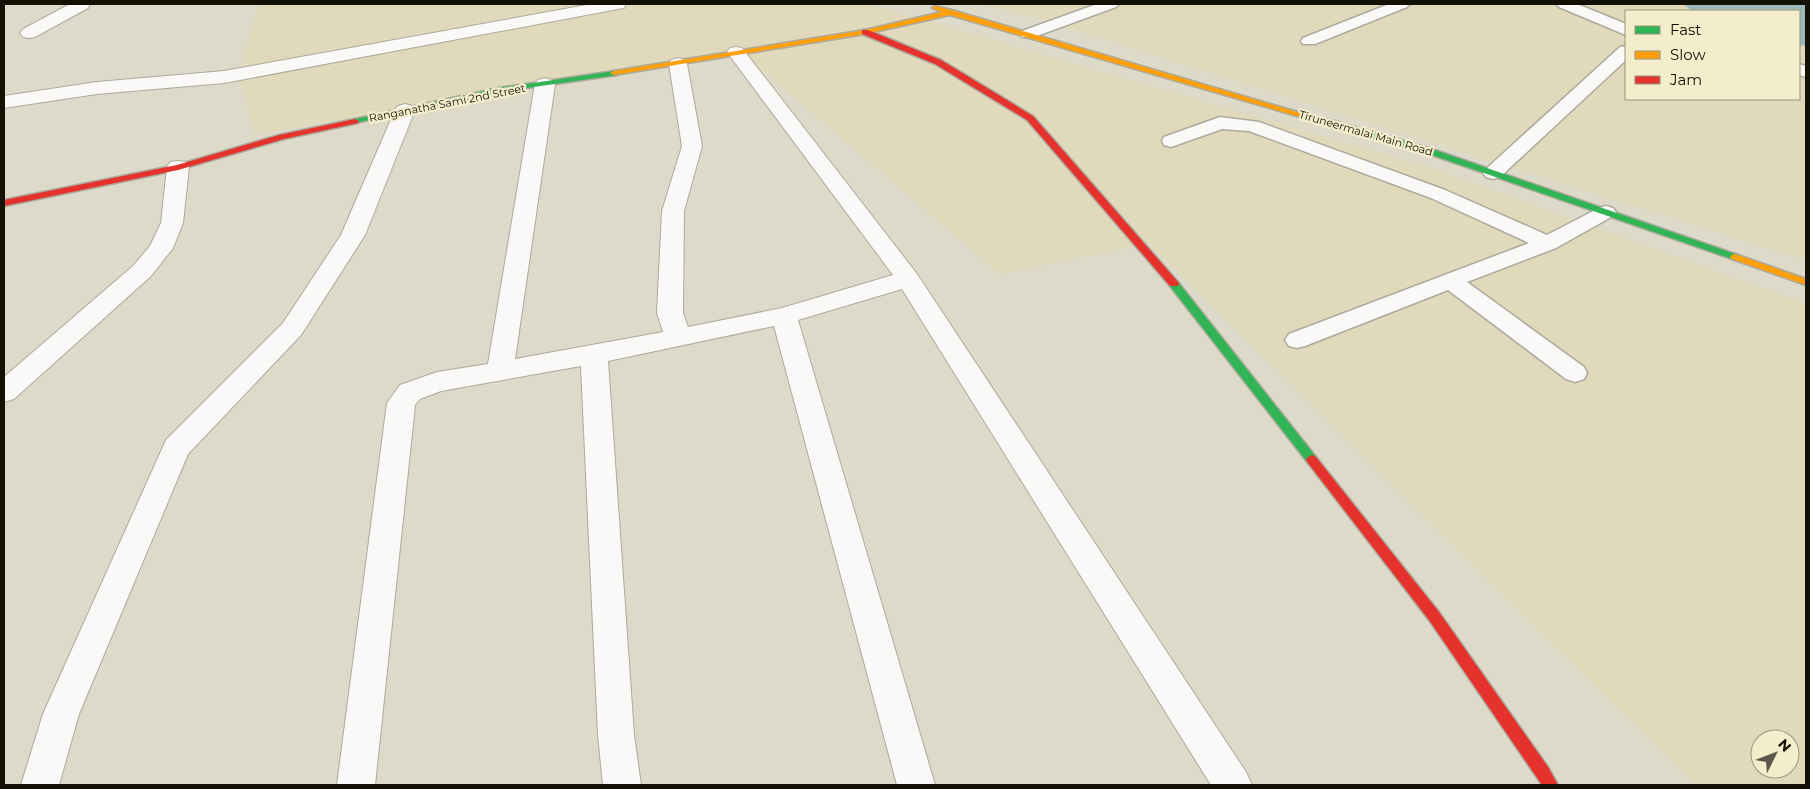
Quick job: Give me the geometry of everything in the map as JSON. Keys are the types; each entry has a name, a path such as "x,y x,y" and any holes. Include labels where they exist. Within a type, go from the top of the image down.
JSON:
{"street":[{"path":"29,33 82,4"},
{"path":"4,102 96,88 224,77 618,4"},
{"name":"Tiruneermalai Main Road","path":"920,4 1432,152 1806,282"},
{"name":"Ranganatha Sami 2nd Street","path":"4,203 178,167 282,137 499,90 678,64 736,52 865,32 953,12"},
{"path":"865,32 938,62 1030,118 1180,291 1434,616 1543,772 1550,785"},
{"path":"736,52 908,278 1233,785"},
{"path":"678,64 692,146 673,211 670,313 678,337"},
{"path":"500,370 545,84"},
{"path":"40,785 61,714 176,448 292,329 353,235 405,110"},
{"path":"4,392 142,270 161,248 172,223 178,167"},
{"path":"356,785 401,403 410,392 437,382 594,355 784,316 908,278"},
{"path":"784,316 916,785"},
{"path":"594,355 616,734 622,785"}],"lane":[{"path":"1028,34 1111,4"},
{"path":"1309,41 1402,4"},
{"path":"1564,4 1625,30"},
{"path":"1493,173 1625,52"},
{"path":"1171,141 1220,123 1252,126 1438,194 1548,243"},
{"path":"1297,340 1548,243 1606,212"},
{"path":"1451,281 1575,374"}],"shaded area":[{"path":"259,4 868,4 1429,167 1806,304 1806,785 1695,785 1149,243 1000,274 738,49 255,135 238,75"},
{"path":"980,4 1806,4 1806,260 1043,20"}],"water":[{"path":"1683,4 1806,4 1806,46 1800,45 1800,10 1691,10"}],"traffic: fast":[{"path":"355,121 499,90 614,73"},
{"path":"1324,121 1432,152 1735,257"},
{"path":"1174,284 1312,460"}],"traffic: slow":[{"path":"935,8 1324,121"},
{"path":"614,73 865,32 953,12"},
{"path":"1735,257 1806,282"}],"traffic: jam":[{"path":"865,32 938,62 1030,118 1174,284"},
{"path":"4,203 178,167 282,137 355,121"},
{"path":"1312,460 1434,616 1543,772 1550,785"}]}
